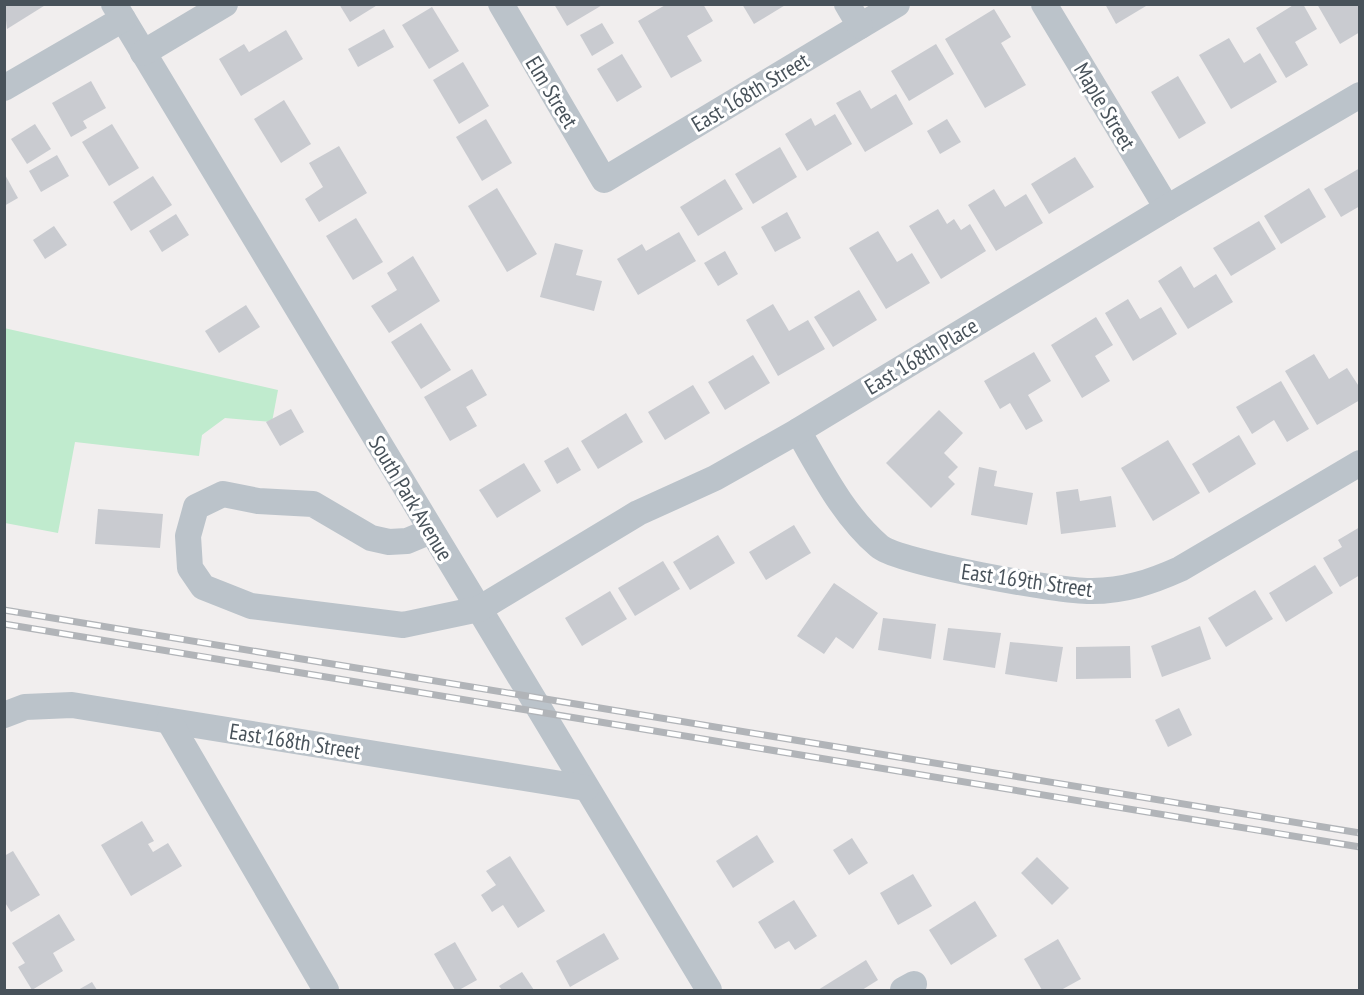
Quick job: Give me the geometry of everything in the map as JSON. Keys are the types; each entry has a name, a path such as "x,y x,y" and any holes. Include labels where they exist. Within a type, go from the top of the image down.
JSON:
{"street":[{"path":"143,53 225,4"},
{"name":"Elm Street","path":"501,4 604,180"},
{"name":"East 168th Street","path":"604,180 854,15 897,4"},
{"name":"Maple Street","path":"1044,4 1167,208"},
{"path":"4,88 119,12"},
{"name":"South Park Avenue","path":"119,12 709,990"},
{"name":"East 168th Place","path":"431,531 407,541 389,542 371,538 313,504 258,501 223,494 196,507 188,536 190,568 203,587 251,606 403,625 479,609 638,513 715,478 798,431 1359,95"},
{"name":"East 169th Street","path":"798,431 844,509 881,548 949,570 1090,591 1126,588 1152,581 1180,569 1359,463"},
{"name":"East 168th Street","path":"4,716 25,707 72,705 586,788"},
{"path":"169,721 326,990"}],"green space":[{"path":"4,328 278,390 272,422 225,418 202,435 199,456 75,442 58,533 5,523"}],"building":[{"path":"4,4 47,4 7,29"},
{"path":"339,4 379,4 350,22"},
{"path":"554,4 604,4 567,26"},
{"path":"667,4 703,4 713,21 687,36 702,61 671,78 638,21"},
{"path":"742,4 787,4 754,24"},
{"path":"1105,4 1145,4 1146,6 1116,24"},
{"path":"1295,4 1303,4 1317,29 1295,42 1308,65 1286,78 1256,28"},
{"path":"1317,4 1360,4 1360,32 1340,44"},
{"path":"432,7 459,51 429,69 402,25"},
{"path":"994,9 1011,37 1001,43 1026,85 985,108 945,39"},
{"path":"602,23 614,43 592,56 580,35"},
{"path":"384,29 394,47 358,67 348,49"},
{"path":"286,30 303,59 241,96 219,59 244,44 249,52"},
{"path":"1229,38 1244,63 1260,53 1277,82 1231,109 1199,55"},
{"path":"936,44 954,74 909,101 891,71"},
{"path":"622,54 642,87 617,102 597,69"},
{"path":"463,62 489,106 459,124 433,80"},
{"path":"1178,76 1206,123 1179,139 1151,92"},
{"path":"91,81 106,108 83,121 87,128 71,137 52,103"},
{"path":"860,90 871,109 896,94 913,124 865,152 836,103"},
{"path":"284,100 311,144 281,163 254,119"},
{"path":"835,114 852,144 807,171 785,134 811,118 815,126"},
{"path":"486,119 512,163 482,181 456,137"},
{"path":"947,119 961,142 940,154 927,131"},
{"path":"35,124 51,149 27,164 11,139"},
{"path":"112,124 139,168 109,186 82,142"},
{"path":"339,146 367,193 319,222 305,199 323,187 309,163"},
{"path":"780,147 797,177 753,204 735,174"},
{"path":"57,155 69,176 41,192 29,171"},
{"path":"1075,157 1094,187 1049,214 1031,184"},
{"path":"1360,168 1360,206 1341,217 1324,189"},
{"path":"4,173 18,198 4,206"},
{"path":"153,176 172,205 131,231 113,202"},
{"path":"725,179 743,209 698,236 680,207"},
{"path":"497,188 537,254 507,272 468,206"},
{"path":"1309,188 1326,217 1281,244 1264,216"},
{"path":"994,189 1005,207 1026,194 1043,223 996,251 968,205"},
{"path":"938,209 947,224 954,219 961,230 970,224 986,251 941,279 909,226"},
{"path":"787,212 801,238 775,252 761,227"},
{"path":"176,214 189,235 162,252 149,231"},
{"path":"356,218 383,262 353,280 326,236"},
{"path":"1259,221 1276,249 1231,276 1213,248"},
{"path":"54,226 67,245 45,259 33,240"},
{"path":"878,231 897,262 912,253 930,283 886,309 849,248"},
{"path":"679,232 696,261 638,295 617,259 642,244 646,251"},
{"path":"555,243 583,250 576,275 602,281 594,311 540,297"},
{"path":"725,251 738,274 718,286 704,263"},
{"path":"413,256 440,301 389,333 371,306 397,290 387,273"},
{"path":"1181,266 1194,288 1216,274 1233,302 1188,329 1158,281"},
{"path":"859,290 877,320 833,347 814,317"},
{"path":"1128,299 1140,319 1161,307 1177,334 1133,361 1105,313"},
{"path":"773,304 789,331 808,320 825,349 778,376 746,320"},
{"path":"246,305 260,327 219,353 205,331"},
{"path":"1096,317 1113,345 1095,356 1110,381 1082,398 1051,345"},
{"path":"421,323 451,370 421,389 391,342"},
{"path":"1034,352 1051,381 1028,395 1043,421 1026,430 1010,403 1000,409 984,381"},
{"path":"1314,354 1329,379 1347,368 1360,388 1360,400 1317,425 1285,371"},
{"path":"753,355 770,383 725,410 708,382"},
{"path":"472,369 487,395 466,407 477,426 450,441 424,397"},
{"path":"1281,381 1309,429 1287,442 1274,420 1252,434 1236,407"},
{"path":"693,385 710,413 665,440 648,412"},
{"path":"291,409 304,432 280,446 266,422"},
{"path":"939,410 963,433 944,453 958,467 948,477 955,484 931,508 886,463"},
{"path":"626,413 643,442 598,469 581,441"},
{"path":"1239,435 1256,464 1209,493 1192,464"},
{"path":"1168,440 1200,493 1153,521 1121,468"},
{"path":"568,447 581,470 557,484 544,461"},
{"path":"524,463 541,491 497,518 479,490"},
{"path":"979,467 997,471 994,486 1033,493 1027,525 971,515"},
{"path":"1078,489 1080,501 1111,496 1116,527 1061,534 1056,492"},
{"path":"98,509 163,514 160,548 95,544"},
{"path":"794,525 811,553 766,580 749,552"},
{"path":"1360,527 1360,575 1340,587 1323,558 1342,547 1338,540"},
{"path":"718,535 735,563 690,590 673,562"},
{"path":"663,561 680,589 635,616 618,588"},
{"path":"1315,565 1333,593 1286,622 1269,593"},
{"path":"834,583 878,613 853,649 836,637 824,654 797,636"},
{"path":"1255,590 1273,619 1226,647 1208,618"},
{"path":"610,591 627,619 582,646 565,618"},
{"path":"883,618 936,624 931,659 878,650"},
{"path":"1200,626 1211,659 1162,677 1151,646"},
{"path":"948,628 1001,633 995,668 943,660"},
{"path":"1010,642 1063,647 1057,682 1005,674"},
{"path":"1130,646 1131,678 1076,679 1076,647"},
{"path":"1179,708 1192,735 1168,747 1155,720"},
{"path":"142,821 154,841 148,844 153,852 168,843 182,866 131,896 101,845"},
{"path":"757,835 774,862 733,888 716,861"},
{"path":"852,838 868,863 849,875 833,850"},
{"path":"13,851 40,895 11,912 4,901 4,856"},
{"path":"510,856 545,911 518,928 503,905 492,912 481,895 496,885 486,871"},
{"path":"1037,857 1069,888 1052,905 1021,873"},
{"path":"913,874 932,906 898,925 880,893"},
{"path":"794,900 817,936 795,950 789,941 775,949 758,922"},
{"path":"975,901 997,936 951,965 929,930"},
{"path":"59,914 75,940 53,953 63,971 32,990 18,967 25,963 12,943"},
{"path":"604,933 619,959 570,987 556,961"},
{"path":"1058,939 1081,979 1061,990 1042,990 1024,959"},
{"path":"455,942 477,980 459,990 455,990 434,954"},
{"path":"866,960 878,980 862,990 818,990"},
{"path":"522,972 534,990 502,990 499,986"},
{"path":"92,982 97,990 78,990"}],"railway":[{"path":"4,610 1360,833"},
{"path":"4,624 1360,847"}]}
